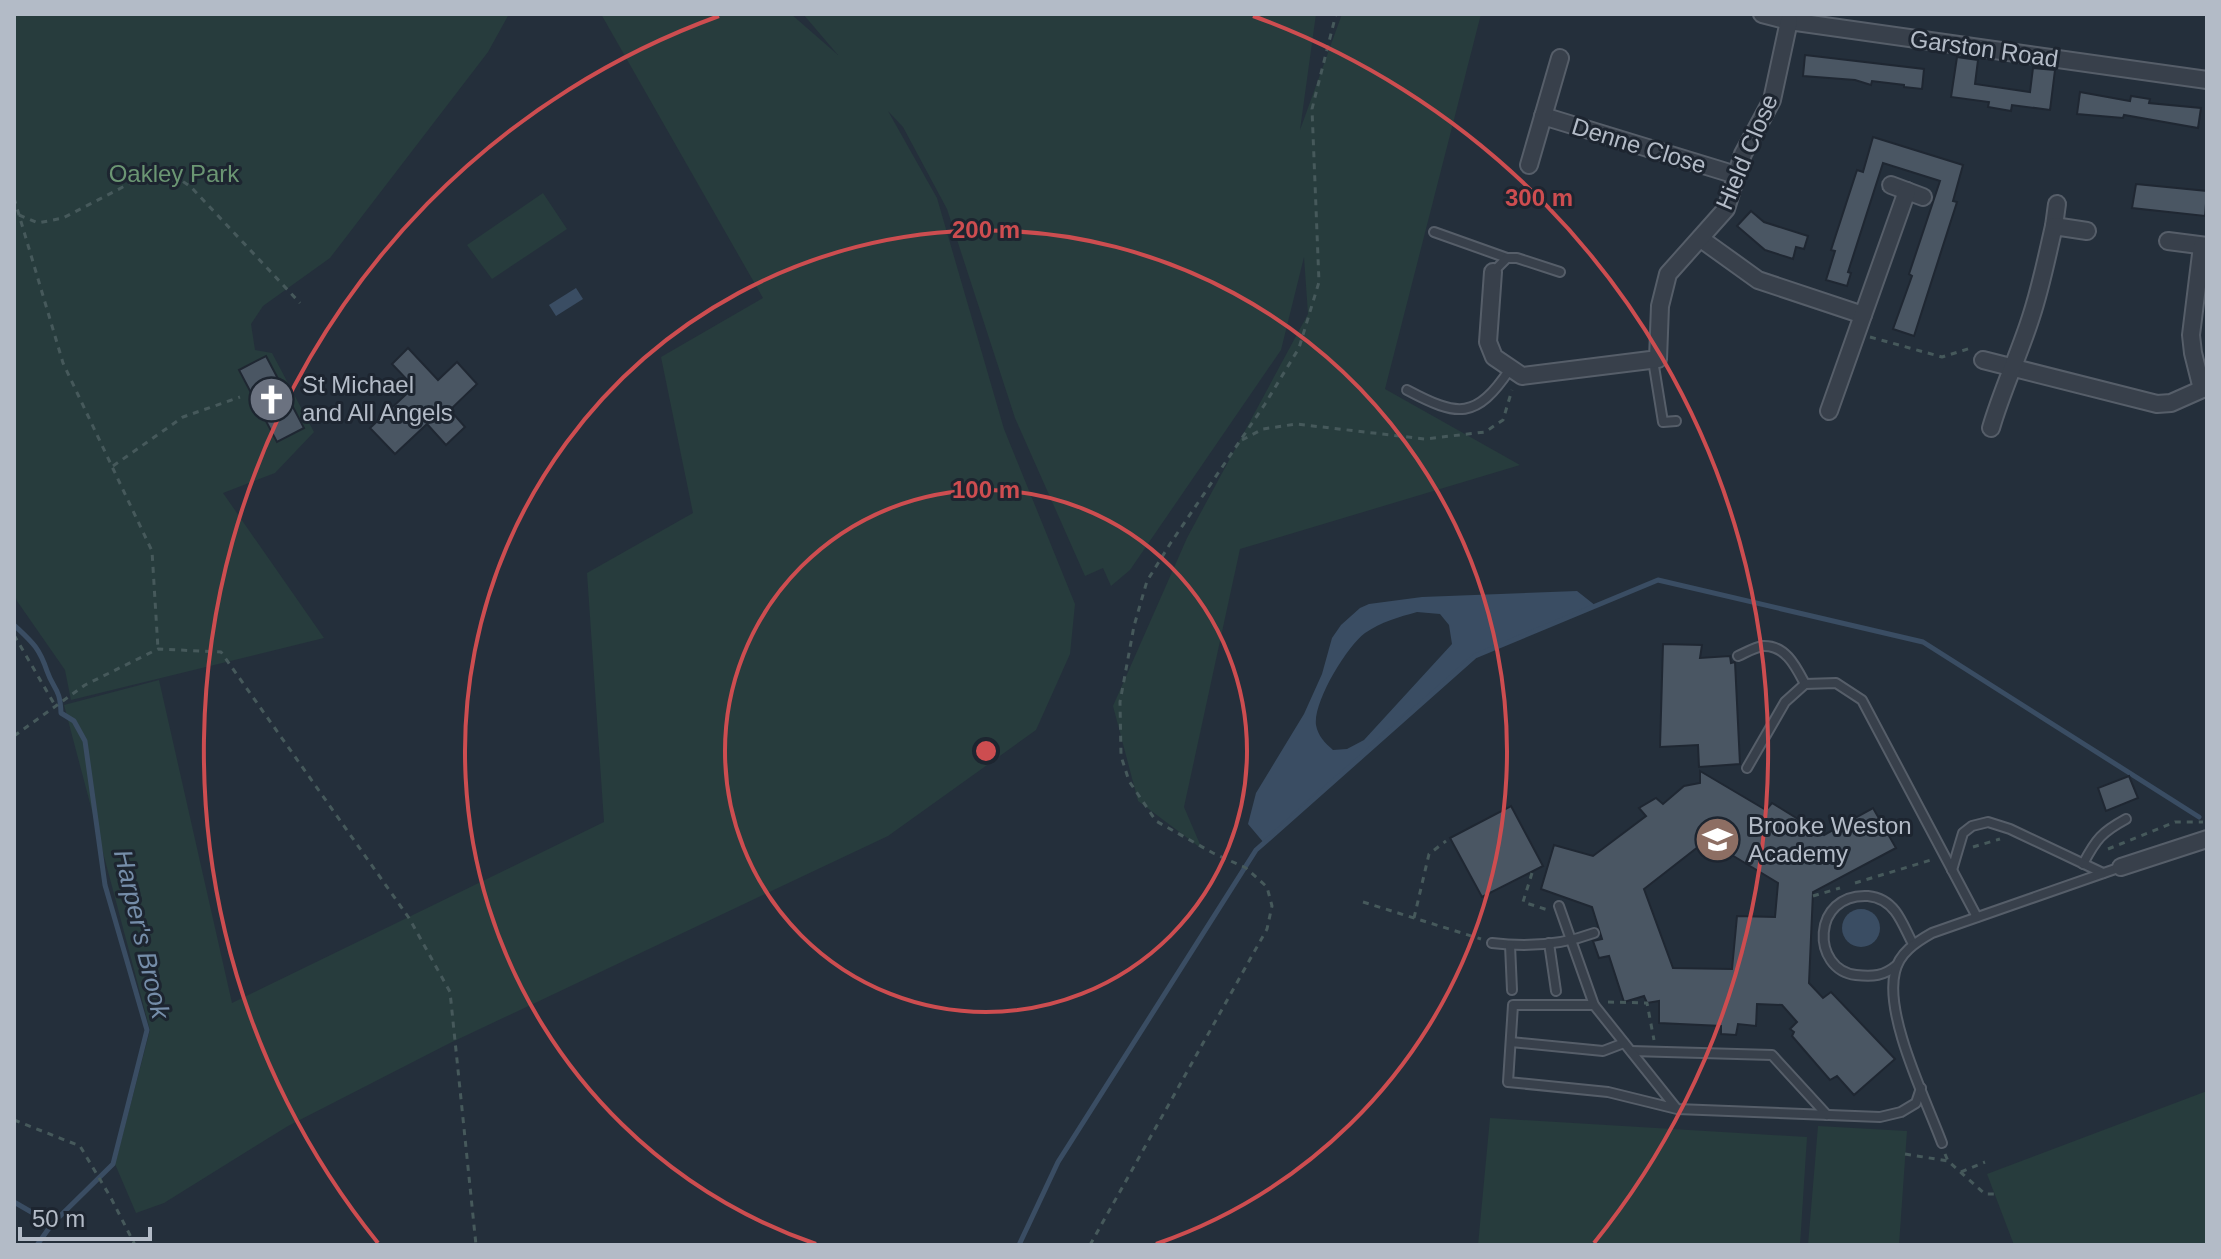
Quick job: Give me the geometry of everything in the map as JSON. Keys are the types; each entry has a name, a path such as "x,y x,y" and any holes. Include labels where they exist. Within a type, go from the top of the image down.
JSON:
{"street":[{"name":"Garston Road","path":"1762,14 1789,21 2207,80"},
{"name":"Hield Close","path":"1655,359 1660,306 1668,274 1726,209 1743,154 1772,100 1789,21"},
{"path":"1529,165 1560,58"},
{"name":"Denne Close","path":"1543,116 1736,175"},
{"path":"1829,411 1907,191"},
{"path":"1991,428 2002,388 2014,368 2020,342 2039,293 2057,204"},
{"path":"2054,226 2087,231"},
{"path":"1701,239 1758,280 1863,315"},
{"path":"1983,360 2157,404 2171,403 2204,388 2191,335 2205,246 2168,241"},
{"path":"1493,272 1488,342 1494,357 1516,373 1655,359"},
{"path":"2121,867 2207,839"}],"lane":[{"path":"1434,232 1507,258 1517,258 1560,272"},
{"path":"1493,272 1507,258"},
{"path":"1655,359 1663,422 1676,421"},
{"path":"1407,390 1441,408 1462,409 1477,406 1516,373"},
{"path":"1738,656 1763,646 1779,651 1790,657 1805,684"},
{"path":"1747,768 1785,702 1805,684 1836,683 1862,700 1977,917"},
{"path":"2083,864 2104,831 2126,819"},
{"path":"1952,871 1963,833 1980,823 1996,823 2103,873"},
{"path":"1942,1143 1898,1027 1894,996 1898,965 1913,944 1932,933 2121,867"},
{"path":"1898,965 1874,977 1849,974 1834,964 1825,947 1823,930 1826,916 1837,903 1853,895 1874,897 1895,911 1913,944"},
{"path":"1560,910 1593,1003 1677,1109"},
{"path":"1492,943 1571,942 1594,933"},
{"path":"1549,943 1556,991"},
{"path":"1510,945 1512,990"},
{"path":"1593,1003 1513,1005 1508,1082 1608,1092 1677,1109 1880,1117 1901,1112 1916,1103 1921,1088"},
{"path":"1511,1042 1603,1051 1624,1043"},
{"path":"1631,1051 1772,1055 1828,1115"}],"path":[{"path":"1090,1245 1267,929 1272,906 1267,887 1246,868 1156,821 1129,781 1121,756 1120,702 1134,626 1147,581 1299,348 1319,282 1312,109 1336,14"},
{"path":"19,215 38,223 63,218 148,174 169,172 191,187 300,303"},
{"path":"14,198 63,363 152,551 158,649"},
{"path":"1856,333 1942,357 1974,347 1982,348 1983,360"},
{"path":"1239,442 1263,429 1296,424 1425,439 1485,432 1503,420 1516,373"},
{"path":"113,466 183,417 240,397"},
{"path":"14,635 56,707"},
{"path":"14,736 85,685 158,649 221,652 409,918 450,992 476,1245"},
{"path":"2091,849 2098,853 2175,822 2207,822"},
{"path":"1813,896 2020,833"},
{"path":"1414,918 1429,854 1446,841"},
{"path":"1532,873 1523,902 1560,910"},
{"path":"1363,902 1492,943"},
{"path":"1593,1003 1647,1003 1656,1052"},
{"path":"14,1120 80,1146 135,1245"},
{"path":"1942,1143 1948,1161"},
{"path":"1905,1154 1948,1161 1985,1194 1994,1194"},
{"path":"1961,1172 1985,1162"}],"green space":[{"name":"Oakley Park","path":"14,14 509,14 488,52 330,258 263,306 251,324 255,350 272,353 314,432 275,473 223,493 324,638 71,700 65,670 17,601 14,592"},
{"path":"601,14 791,14 838,55 803,14 1316,14 1300,130 1342,14 1481,14 1385,389 1520,465 1240,549 1184,807 1202,849 1138,801 1113,706 1187,538 1308,314 1304,257 1281,350 1130,570 1111,586 1103,568 1085,576 1015,418 947,209 903,127 888,111 937,198 1004,429 1075,604 1070,654 1036,730 888,836 448,1044 288,1126 164,1203 136,1213 115,1164 150,1030 64,705 159,680 232,1003 604,822 587,573 693,513 661,357 763,298"},
{"path":"543,193 567,229 492,279 467,245"},
{"path":"2207,1091 2207,1245 2014,1245 1987,1174"},
{"path":"1490,1118 1807,1137 1800,1245 1478,1245"},
{"path":"1818,1126 1907,1131 1899,1245 1808,1245"}],"water":[{"path":"576,288 583,299 556,316 549,305"},
{"path":"1577,591 1596,606 1475,656 1264,843 1248,824 1256,793 1304,714 1322,674 1332,638 1360,608 1422,597","holes":["1417,612 1440,614 1449,625 1452,644 1364,740 1347,749 1333,750 1318,733 1317,715 1325,689 1349,650 1365,633 1390,620"]},
{"path":"1861,909 1875,914 1880,928 1875,942 1861,947 1847,942 1842,928 1847,914"}],"building":[{"path":"1805,55 1924,69 1922,89 1872,81 1871,85 1855,80 1803,76"},
{"path":"1957,57 1978,60 1975,84 2030,92 2033,68 2055,70 2050,110 2012,105 2011,111 1988,107 1989,102 1951,97"},
{"path":"2080,92 2130,101 2131,96 2150,99 2149,103 2201,108 2198,128 2124,115 2123,118 2077,114"},
{"path":"1873,137 1963,165 1953,201 1957,202 1914,336 1893,329 1940,181 1883,163 1848,272 1851,273 1847,286 1826,280 1835,251 1831,250 1857,170 1863,172"},
{"path":"2136,184 2207,191 2205,216 2132,208"},
{"path":"1751,211 1764,222 1808,236 1804,249 1796,247 1793,259 1765,250 1737,226"},
{"path":"408,348 438,380 457,362 477,384 450,410 465,427 446,445 427,424 395,454 370,428 414,387 392,364"},
{"name":"St Michael and All Angels","path":"266,356 304,428 277,442 239,370"},
{"path":"1663,644 1702,645 1700,658 1730,656 1731,663 1735,662 1740,764 1699,767 1698,745 1660,747"},
{"path":"1700,771 1766,810 1772,803 1824,835 1873,808 1896,848 1813,892 1809,983 1823,998 1831,992 1895,1059 1854,1095 1837,1076 1830,1080 1792,1036 1794,1032 1790,1029 1797,1022 1782,1005 1757,1004 1756,1026 1738,1024 1736,1035 1721,1034 1721,1026 1659,1023 1659,1001 1647,1003 1644,996 1624,1002 1609,956 1599,958 1593,941 1602,939 1592,907 1541,889 1554,845 1593,856 1646,816 1639,808 1656,798 1663,804 1684,786 1700,783","holes":["1707,840 1778,883 1775,917 1737,916 1732,969 1673,968 1644,889"]},
{"path":"2129,776 2138,798 2106,811 2098,788"},
{"path":"1511,806 1543,866 1482,897 1450,838"}],"waterway":[{"path":"1019,1245 1058,1162 1256,850 1475,656 1658,580 1923,642 2199,817"},
{"name":"Harper's Brook","path":"14,625 38,650 58,694 61,713 74,721 85,741 105,885 147,1030 113,1164 52,1224 37,1245"},
{"path":"14,1202 52,1224"}],"place":[{"name":"St Michael and All Angels","path":"271,399"},
{"name":"Brooke Weston Academy","path":"1717,840"}]}
